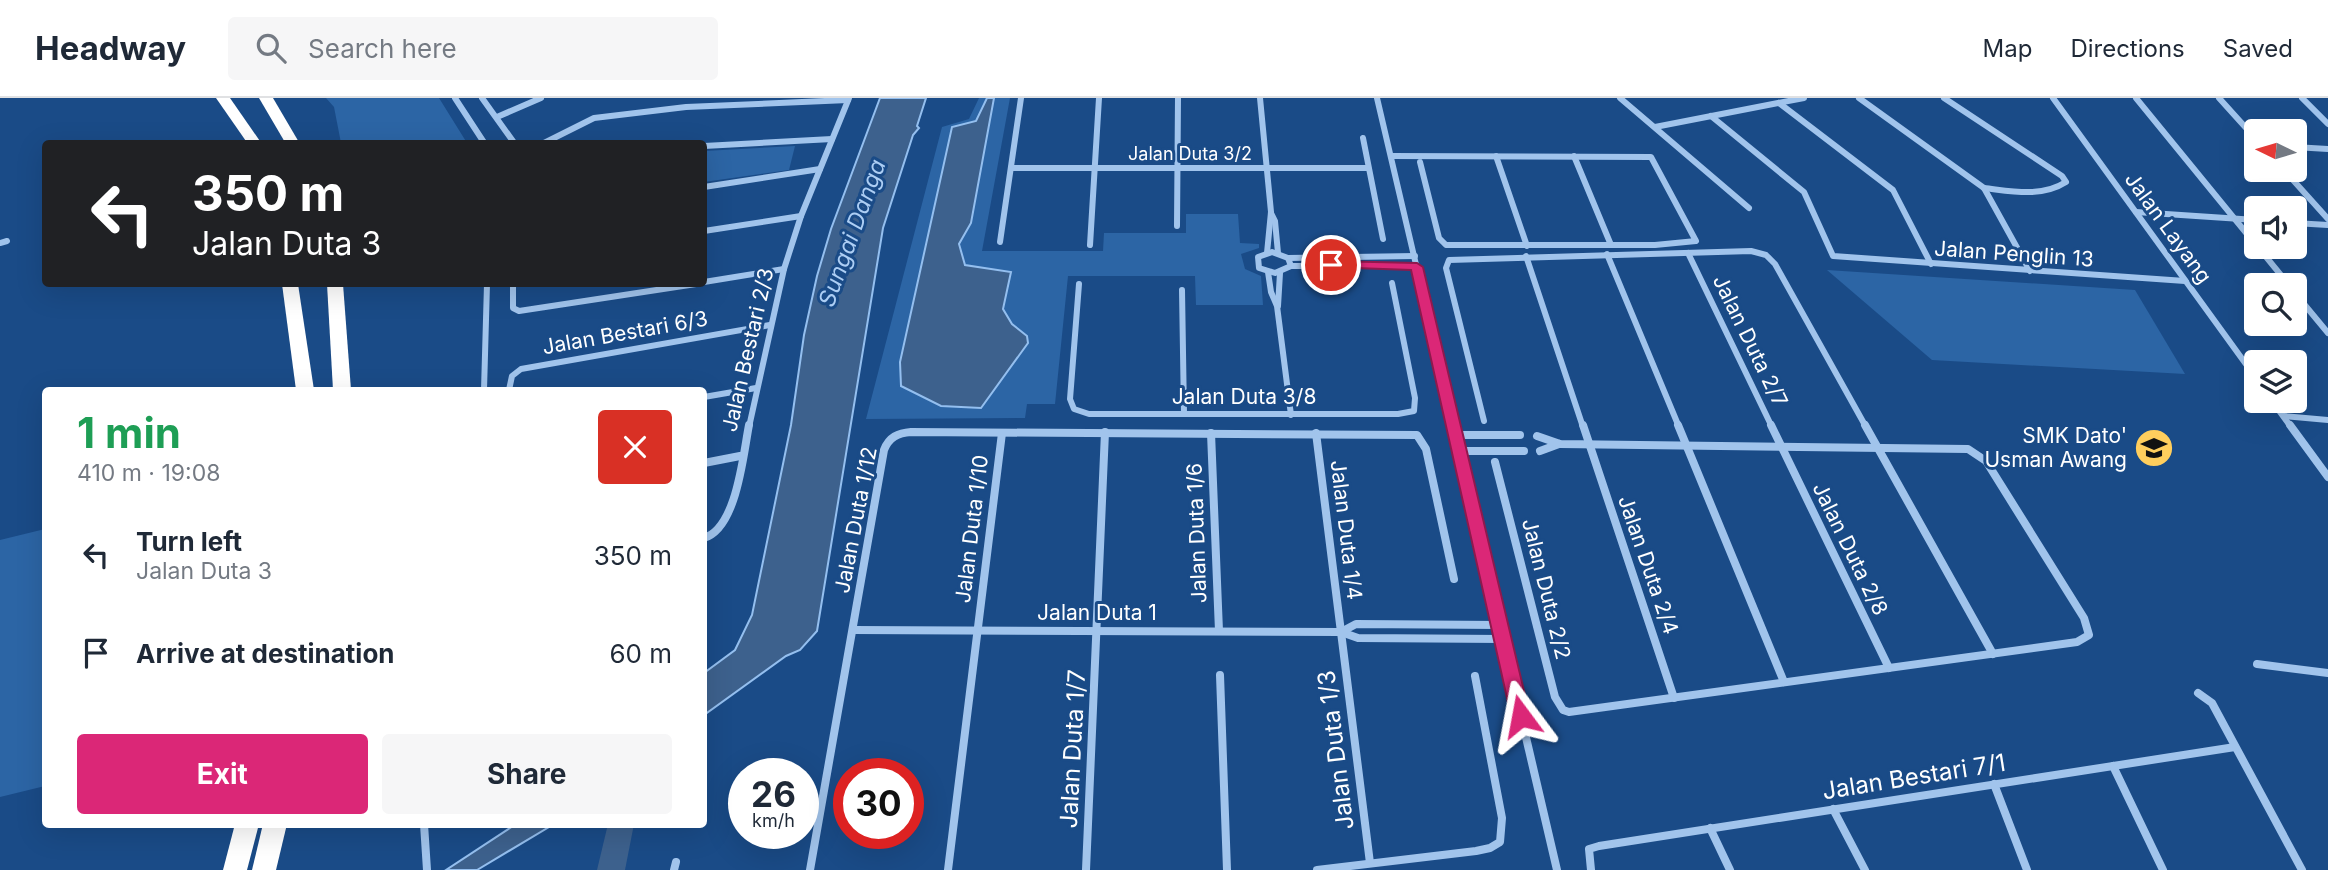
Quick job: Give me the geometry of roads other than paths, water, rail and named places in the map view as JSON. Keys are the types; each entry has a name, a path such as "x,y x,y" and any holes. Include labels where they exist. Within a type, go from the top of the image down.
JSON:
{"highway":[{"path":"223,98 253,140"},
{"path":"267,98 290,137"},
{"path":"290,287 305,387"},
{"path":"334,287 342,387"},
{"path":"235,870 246,828"},
{"path":"264,870 274,828"}],"street":[{"path":"454,98 482,140"},
{"path":"482,98 512,140"},
{"path":"497,117 541,98"},
{"path":"1000,242 1021,98"},
{"path":"1090,245 1099,98"},
{"path":"1177,226 1178,98"},
{"path":"1260,98 1271,212 1267,253"},
{"path":"1377,98 1557,870"},
{"path":"1620,98 1749,208"},
{"path":"1655,127 1804,98"},
{"path":"1859,98 1984,188 2030,271"},
{"path":"1944,98 2062,176 2066,182 2062,186 2037,191 1984,188"},
{"name":"Jalan Layang","path":"2053,98 2244,362"},
{"path":"2136,98 2244,230"},
{"path":"2219,98 2244,126"},
{"path":"2302,98 2328,124"},
{"path":"550,140 594,118 687,107 848,99"},
{"name":"Jalan Bestari 2/3","path":"707,537 724,523 731,507 740,456 784,269 801,216 848,99"},
{"path":"1779,103 1893,190 1931,264"},
{"name":"Jalan Penglin 13","path":"1711,116 1804,192 1833,256 2185,281"},
{"path":"1363,138 1383,239"},
{"path":"707,146 832,139"},
{"path":"2307,148 2328,149"},
{"path":"1392,156 1654,159 1696,241 1527,246 1442,244 1419,162"},
{"path":"1496,156 1527,246"},
{"path":"1574,156 1611,245"},
{"name":"Jalan Duta 3/2","path":"1011,168 1368,168"},
{"path":"707,187 820,169"},
{"path":"2295,182 2328,219"},
{"path":"1271,212 1275,221 1278,253"},
{"path":"2136,212 2244,219"},
{"path":"707,231 801,216"},
{"path":"2307,224 2328,225"},
{"path":"1484,421 1445,264 1454,258 1751,251 1771,259 1993,654"},
{"path":"1415,257 1288,258 1278,253 1267,253 1256,261 1259,268 1280,273 1291,266 1417,267"},
{"name":"Jalan Duta 2/7","path":"1688,253 1781,446"},
{"path":"1607,254 1784,682"},
{"name":"Jalan Duta 2/4","path":"1526,256 1674,698"},
{"path":"1288,258 1291,266"},
{"path":"2268,259 2279,273"},
{"path":"707,282 784,269"},
{"path":"1268,272 1271,292 1278,306"},
{"path":"1280,273 1278,306 1291,415"},
{"name":"Jalan Duta 3/8","path":"1079,284 1070,398 1074,409 1089,414 1291,415 1398,414 1414,411 1415,398 1392,284"},
{"path":"484,387 487,287"},
{"path":"513,287 513,308 519,311 676,287"},
{"path":"1182,290 1184,414"},
{"path":"2307,308 2328,333"},
{"name":"Jalan Bestari 6/3","path":"509,387 515,371 528,367 770,326"},
{"path":"707,396 756,388"},
{"path":"2282,413 2328,477"},
{"path":"2284,416 2328,420"},
{"name":"Jalan Duta 1/12","path":"853,630 886,442 892,437 911,432 1002,433"},
{"name":"Jalan Duta 1/7","path":"1086,870 1105,432"},
{"path":"1002,433 1396,432 1417,435 1426,449 1454,579"},
{"name":"Jalan Duta 1/10","path":"948,870 1002,433"},
{"name":"Jalan Duta 1/6","path":"1211,433 1219,631"},
{"name":"Jalan Duta 1/4","path":"1316,433 1342,632"},
{"path":"1457,435 1520,435"},
{"path":"1536,436 1560,444 1961,447 1981,456 2089,628 2089,635 2077,642 1674,698"},
{"path":"1540,451 1560,444"},
{"name":"Jalan Duta 2/8","path":"1781,446 1889,668"},
{"path":"1460,451 1524,451"},
{"path":"707,463 740,456"},
{"name":"Jalan Duta 2/2","path":"1495,462 1556,697 1563,710 1576,712 1674,698"},
{"name":"Jalan Duta 1","path":"1342,632 1356,625 1500,625"},
{"path":"810,870 853,630"},
{"name":"Jalan Duta 1","path":"853,630 1342,632 1358,638 1503,639"},
{"name":"Jalan Duta 1/3","path":"1342,632 1370,863"},
{"path":"2256,663 2328,673"},
{"path":"1220,675 1227,870"},
{"path":"1317,870 1476,851 1490,848 1500,842 1502,818 1475,676"},
{"path":"2198,693 2212,704 2302,870"},
{"name":"Jalan Bestari 7/1","path":"1591,870 1589,849 1599,846 2235,747"},
{"path":"2113,766 2163,870"},
{"path":"1994,784 2027,870"},
{"path":"1833,809 1865,870"},
{"path":"1710,828 1730,870"},
{"path":"424,829 427,870"}],"water":[{"name":"Sungai Danga","path":"880,98 926,98 917,126 919,128 913,135 883,228 817,631 800,650 786,656 707,713 707,671 735,650 752,615 791,425 804,335 831,229"},
{"path":"987,98 994,98 971,223 959,244 965,265 1011,272 1003,309 1012,324 1027,336 1028,343 981,408 941,406 901,386 900,362 952,127 976,121"},
{"path":"510,828 547,828 477,870 446,870"}],"waterway":[{"path":"611,870 620,828"}],"place":[{"name":"SMK Dato' Usman Awang","path":"2154,448"}]}
